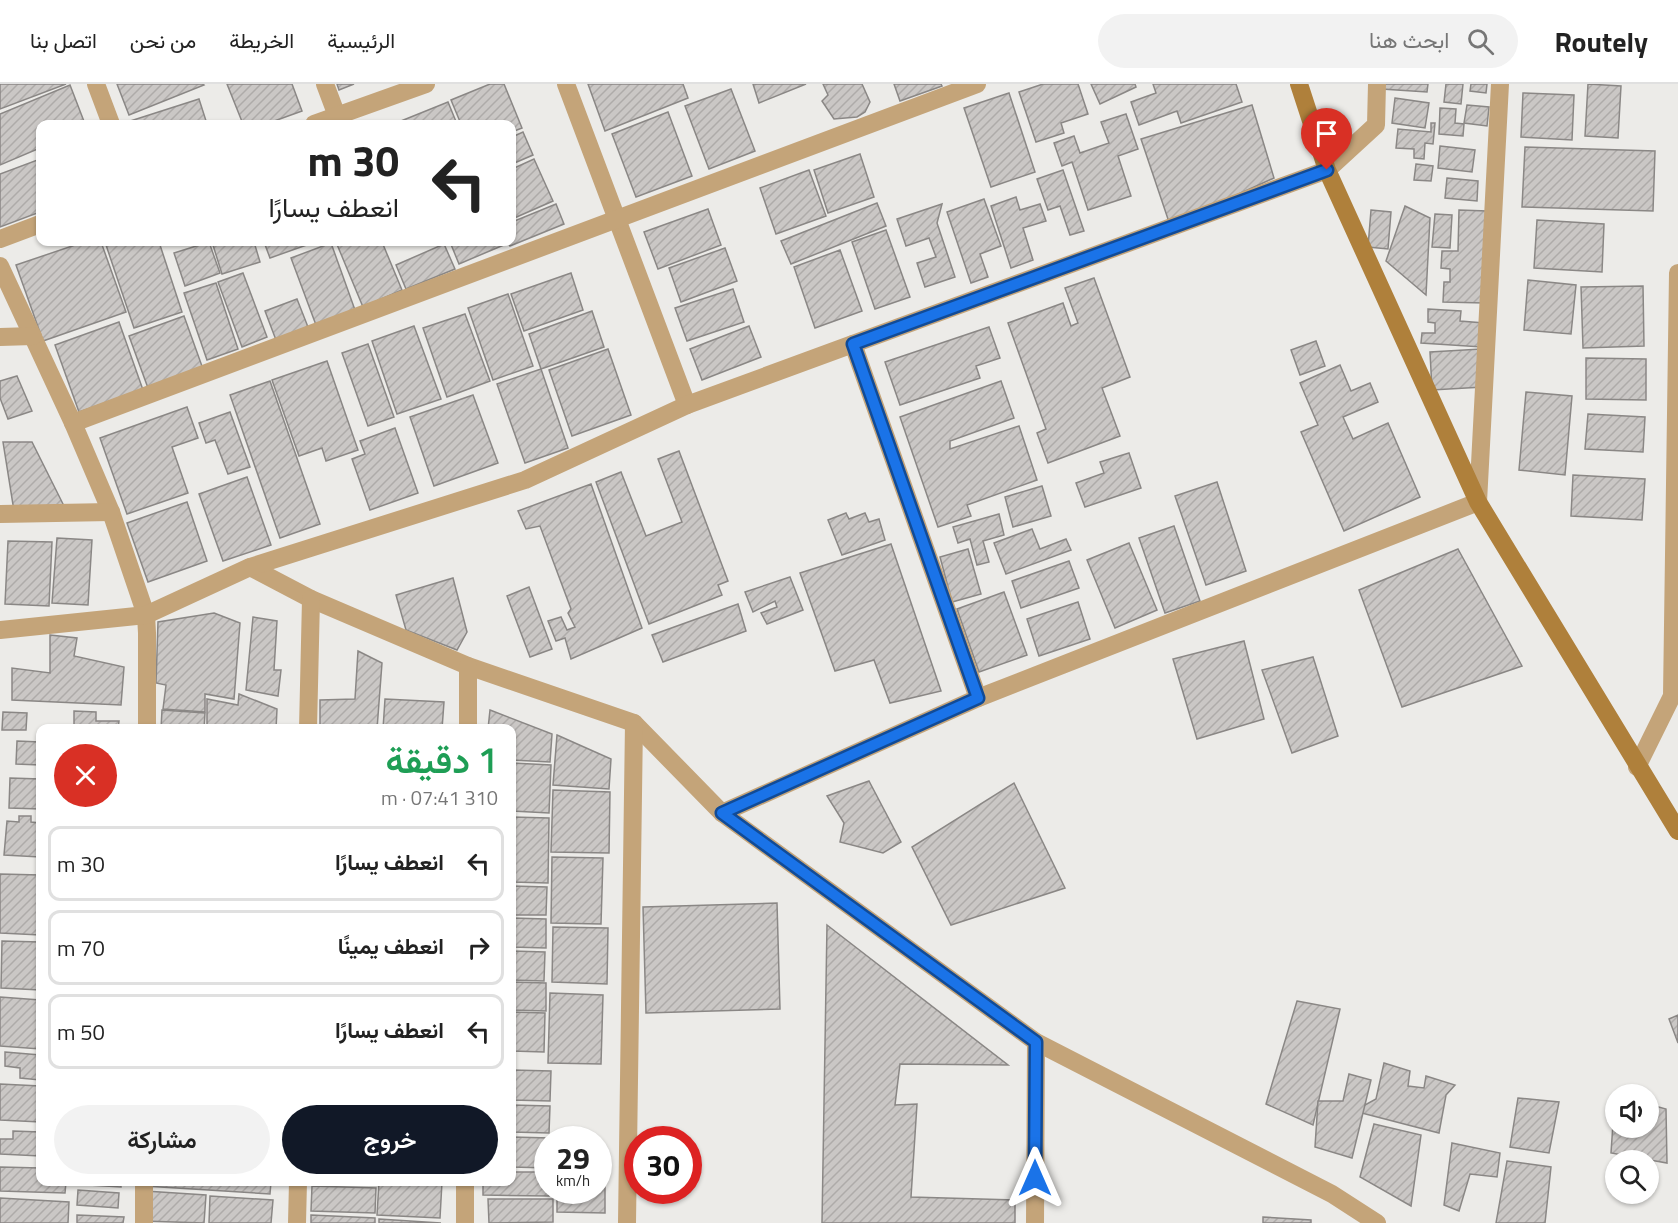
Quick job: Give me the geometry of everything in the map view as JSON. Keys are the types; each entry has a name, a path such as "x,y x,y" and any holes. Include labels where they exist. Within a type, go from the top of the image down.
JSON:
{"main road":[{"path":"1299,84 1327,170 1478,502 1678,831"}],"street":[{"path":"96,84 110,120"},
{"path":"325,84 337,116"},
{"path":"326,120 426,84"},
{"path":"566,84 687,405"},
{"path":"73,423 977,84"},
{"path":"0,630 146,615 250,567 525,480 687,405 1327,170 1376,125 1377,84"},
{"path":"722,813 978,698 1478,502 1500,84"},
{"path":"0,239 36,226"},
{"path":"0,266 73,423 111,512 146,615 147,724"},
{"path":"1638,767 1672,696 1678,273"},
{"path":"0,337 33,336"},
{"path":"853,344 978,698"},
{"path":"0,514 111,512"},
{"path":"250,567 311,598 468,666 634,723 722,813 1036,1042 1332,1194 1377,1223"},
{"path":"308,724 311,598"},
{"path":"468,666 468,724"},
{"path":"627,1223 634,723"},
{"path":"1035,1223 1036,1042"},
{"path":"144,1186 144,1223"},
{"path":"297,1223 298,1186"},
{"path":"465,1186 465,1223"}],"building":[{"path":"0,84 66,84 0,109"},
{"path":"117,84 203,84 204,85 129,115"},
{"path":"227,84 292,84 302,111 277,120 241,120"},
{"path":"337,84 354,84 339,90"},
{"path":"490,84 504,84 522,128 516,130 516,120 459,120 451,100"},
{"path":"588,84 683,84 688,98 605,131"},
{"path":"753,84 806,84 759,103"},
{"path":"823,84 862,84 870,102 865,112 857,117 834,119 822,101 828,95"},
{"path":"894,84 941,84 942,86 900,101"},
{"path":"1043,84 1078,84 1088,114 1061,123 1064,133 1036,142 1019,92"},
{"path":"1091,84 1135,84 1136,87 1100,104"},
{"path":"1153,84 1236,84 1242,102 1181,123 1177,111 1139,125 1131,102 1156,93"},
{"path":"1383,84 1428,84 1427,92 1382,89"},
{"path":"1446,84 1463,84 1461,104 1444,102"},
{"path":"1471,84 1487,84 1486,93 1470,91"},
{"path":"1588,84 1621,86 1618,138 1585,136"},
{"path":"70,85 83,120 36,120 36,150 0,165 0,114"},
{"path":"731,89 755,151 709,169 685,106"},
{"path":"1009,93 1035,172 991,187 964,108"},
{"path":"1523,93 1574,95 1572,140 1521,137"},
{"path":"1395,98 1429,103 1425,128 1392,123"},
{"path":"199,99 206,120 133,120"},
{"path":"448,102 455,120 403,120"},
{"path":"1252,105 1274,178 1170,225 1141,139"},
{"path":"1467,105 1489,107 1487,126 1464,123"},
{"path":"1440,108 1456,109 1455,123 1464,124 1463,136 1439,134"},
{"path":"668,112 692,176 636,197 612,134"},
{"path":"1126,114 1138,149 1118,156 1131,196 1088,210 1072,162 1062,166 1054,143 1074,136 1080,153 1109,143 1101,122"},
{"path":"1431,123 1435,123 1433,144 1425,143 1424,159 1414,158 1414,149 1396,148 1398,129 1431,132"},
{"path":"523,132 533,155 516,162 516,135"},
{"path":"1440,146 1475,150 1472,172 1438,168"},
{"path":"1525,147 1655,151 1653,211 1522,207"},
{"path":"860,154 874,197 828,213 814,170"},
{"path":"534,159 553,201 516,217 516,167"},
{"path":"36,160 36,214 0,227 0,174"},
{"path":"1416,164 1433,166 1431,181 1414,180"},
{"path":"809,170 826,216 776,234 760,188"},
{"path":"1063,170 1084,231 1070,235 1060,206 1048,210 1037,179"},
{"path":"1447,178 1478,181 1477,201 1445,198"},
{"path":"1016,197 1020,210 1040,204 1046,221 1023,228 1033,260 1011,268 991,206"},
{"path":"984,199 1001,246 980,254 988,277 971,283 947,212"},
{"path":"877,203 886,226 791,264 781,241"},
{"path":"556,204 564,224 516,244 516,220"},
{"path":"942,204 937,223 955,277 925,287 917,263 936,257 929,238 906,246 897,219"},
{"path":"1405,206 1430,218 1426,295 1386,261"},
{"path":"708,209 721,245 658,269 644,232"},
{"path":"1371,210 1391,212 1388,249 1368,247"},
{"path":"1459,210 1487,211 1484,303 1443,302 1444,282 1450,282 1450,269 1441,268 1442,251 1458,251"},
{"path":"1435,214 1452,215 1450,248 1432,247"},
{"path":"1537,220 1604,224 1602,272 1534,268"},
{"path":"886,230 910,297 875,309 852,242"},
{"path":"72,246 102,246 126,312 43,341 16,265"},
{"path":"106,246 160,246 182,312 134,328"},
{"path":"196,246 210,246 220,273 185,286 174,253"},
{"path":"213,246 255,246 260,262 222,274"},
{"path":"266,246 304,246 270,258"},
{"path":"323,246 332,246 355,310 316,325 291,258"},
{"path":"338,246 384,246 402,290 363,307"},
{"path":"439,246 445,246 455,269 406,289 396,265"},
{"path":"452,246 501,246 459,264"},
{"path":"725,248 737,281 681,302 669,268"},
{"path":"840,250 862,311 815,328 794,267"},
{"path":"243,273 267,337 242,347 218,282"},
{"path":"571,273 583,310 524,331 511,294"},
{"path":"1094,278 1130,377 1102,388 1120,436 1048,463 1037,433 1046,429 1008,323 1063,303 1071,326 1078,323 1065,288"},
{"path":"1528,280 1576,285 1571,334 1524,330"},
{"path":"216,283 238,349 207,360 184,293"},
{"path":"1643,286 1644,346 1583,348 1581,287"},
{"path":"733,289 744,322 687,341 675,308"},
{"path":"508,294 533,366 493,380 468,308"},
{"path":"297,299 308,327 276,340 265,311"},
{"path":"1428,309 1461,311 1460,321 1484,323 1482,347 1421,343 1422,333 1435,333 1435,323 1428,322"},
{"path":"592,311 604,347 541,369 529,334"},
{"path":"465,314 490,381 447,397 423,328"},
{"path":"184,316 203,369 148,388 129,336"},
{"path":"119,322 143,390 79,412 55,345"},
{"path":"414,326 441,399 397,414 372,341"},
{"path":"749,326 761,357 702,380 690,349"},
{"path":"989,327 1000,358 976,366 980,378 900,405 885,362"},
{"path":"1316,341 1325,366 1300,375 1291,350"},
{"path":"368,344 394,417 368,426 342,353"},
{"path":"608,349 631,415 572,436 549,370"},
{"path":"1481,349 1483,387 1432,390 1430,352"},
{"path":"1586,358 1646,359 1646,400 1586,399"},
{"path":"327,361 358,450 326,461 322,448 299,456 272,380"},
{"path":"1340,365 1351,391 1370,383 1378,402 1343,417 1353,439 1388,423 1420,497 1344,531 1301,432 1318,425 1300,383"},
{"path":"541,369 568,448 525,463 497,384"},
{"path":"17,376 32,411 8,419 0,398 0,381"},
{"path":"270,381 320,524 280,538 230,395"},
{"path":"1001,381 1014,418 950,441 950,449 1019,426 1037,480 967,505 971,516 938,527 900,417"},
{"path":"1526,392 1572,396 1565,475 1519,470"},
{"path":"473,395 498,463 434,486 410,417"},
{"path":"187,407 198,438 172,447 188,493 127,514 100,438"},
{"path":"230,412 250,467 228,474 215,440 206,443 199,423"},
{"path":"1588,414 1645,417 1643,452 1585,449"},
{"path":"395,428 418,493 370,510 352,459 365,454 360,441"},
{"path":"3,442 32,442 65,508 14,511"},
{"path":"679,451 728,581 718,585 722,595 649,624 596,482 621,472 646,536 682,522 658,459"},
{"path":"1129,453 1141,488 1085,507 1076,483 1104,473 1100,462"},
{"path":"1573,475 1645,479 1642,520 1571,516"},
{"path":"247,477 271,545 223,561 199,494"},
{"path":"1217,482 1246,571 1206,585 1175,496"},
{"path":"591,484 642,628 571,659 565,638 556,641 548,621 561,617 567,630 575,627 568,613 571,609 540,526 526,529 518,511"},
{"path":"1042,486 1051,516 1013,527 1005,497"},
{"path":"187,502 207,561 148,582 127,523"},
{"path":"846,513 849,519 865,513 869,522 879,519 885,540 842,555 828,520"},
{"path":"999,514 1004,535 983,541 989,562 977,565 970,539 958,543 953,527"},
{"path":"1174,526 1200,601 1165,613 1139,538"},
{"path":"1032,529 1040,549 1066,539 1071,550 1006,574 994,543"},
{"path":"57,538 92,540 88,605 52,603"},
{"path":"8,541 52,542 49,606 5,604"},
{"path":"1129,543 1157,610 1115,628 1087,560"},
{"path":"891,544 941,691 890,703 874,660 835,671 800,573"},
{"path":"968,549 981,594 952,602 940,557"},
{"path":"1458,549 1522,666 1402,707 1359,590"},
{"path":"1069,561 1079,588 1021,608 1012,581"},
{"path":"790,577 803,610 767,624 761,613 777,607 775,601 753,612 745,592"},
{"path":"453,578 467,632 457,650 406,630 396,595"},
{"path":"529,587 552,649 530,657 507,596"},
{"path":"1004,592 1027,655 979,672 957,609"},
{"path":"1078,602 1090,639 1039,656 1027,619"},
{"path":"738,604 746,631 663,662 652,635"},
{"path":"214,613 240,623 234,699 205,694 205,712 163,709 166,685 156,683 158,622"},
{"path":"253,617 277,621 274,670 281,670 278,696 246,690"},
{"path":"50,635 77,638 74,656 124,667 121,705 12,700 12,668 50,673"},
{"path":"1244,641 1264,719 1197,739 1173,659"},
{"path":"358,651 382,663 377,724 320,724 320,700 355,699"},
{"path":"1313,657 1338,736 1292,753 1262,670"},
{"path":"239,694 277,709 276,724 207,724 207,699 238,705"},
{"path":"385,699 444,702 442,724 383,724"},
{"path":"162,710 205,713 204,724 161,724"},
{"path":"490,710 552,734 550,762 516,760 516,724 489,724"},
{"path":"74,711 96,712 96,721 119,721 119,724 74,724"},
{"path":"3,712 27,713 26,730 2,730"},
{"path":"557,735 611,759 609,789 553,785"},
{"path":"17,741 36,742 36,765 16,764"},
{"path":"516,763 551,765 549,813 516,811"},
{"path":"10,778 36,779 36,809 9,808"},
{"path":"869,781 901,842 883,853 840,842 844,823 827,796"},
{"path":"1014,783 1065,888 951,925 912,847"},
{"path":"553,790 610,792 609,853 551,852"},
{"path":"19,816 31,816 31,822 36,823 36,857 4,855 7,821 19,822"},
{"path":"516,817 549,818 548,883 516,882"},
{"path":"552,857 603,858 601,924 551,923"},
{"path":"0,874 36,875 36,935 0,933"},
{"path":"516,886 547,887 546,915 516,915"},
{"path":"777,903 780,1009 646,1013 643,907"},
{"path":"516,918 546,919 546,948 516,947"},
{"path":"827,925 1008,1065 900,1064 895,1105 917,1104 911,1197 1015,1200 1015,1223 822,1223"},
{"path":"553,927 608,928 607,984 552,982"},
{"path":"2,941 36,942 36,990 1,988"},
{"path":"516,951 545,952 544,981 516,980"},
{"path":"516,982 546,983 546,1011 516,1010"},
{"path":"550,993 603,995 601,1064 548,1063"},
{"path":"0,997 36,1000 36,1049 0,1046"},
{"path":"1297,1001 1340,1009 1313,1125 1266,1104"},
{"path":"516,1012 545,1013 544,1052 516,1051"},
{"path":"1678,1015 1678,1043 1669,1019"},
{"path":"5,1052 36,1055 36,1080 20,1078 20,1068 5,1066"},
{"path":"1384,1063 1410,1071 1408,1086 1424,1088 1426,1076 1455,1085 1446,1095 1439,1133 1354,1111 1376,1099"},
{"path":"516,1070 551,1071 550,1101 516,1100"},
{"path":"1349,1074 1371,1080 1352,1158 1315,1147 1318,1101 1343,1101"},
{"path":"0,1084 36,1086 36,1122 0,1120"},
{"path":"1518,1098 1559,1102 1549,1153 1510,1147"},
{"path":"516,1105 550,1106 549,1126 534,1126 534,1133 516,1132"},
{"path":"1659,1107 1666,1109 1667,1163 1659,1162 1659,1150 1611,1150 1612,1138 1659,1138"},
{"path":"1374,1124 1421,1135 1411,1206 1360,1177"},
{"path":"13,1131 36,1132 36,1156 0,1154 0,1139 13,1139"},
{"path":"516,1137 534,1138 534,1168 516,1167"},
{"path":"1452,1143 1500,1153 1497,1177 1470,1174 1459,1211 1444,1205"},
{"path":"1507,1161 1551,1167 1545,1223 1496,1223"},
{"path":"0,1167 36,1168 36,1186 66,1186 65,1193 0,1191"},
{"path":"516,1172 534,1172 534,1196 483,1195 483,1186 516,1186"},
{"path":"145,1186 271,1186 270,1194"},
{"path":"312,1186 376,1188 375,1213 311,1211"},
{"path":"379,1186 442,1186 440,1218 377,1215"},
{"path":"78,1190 119,1193 118,1208 77,1205"},
{"path":"145,1191 206,1195 204,1223 143,1221"},
{"path":"210,1196 273,1200 271,1223 209,1223"},
{"path":"0,1198 69,1202 68,1223 0,1223"},
{"path":"488,1199 534,1199 534,1204 553,1204 553,1222 489,1223"},
{"path":"557,1204 605,1204 605,1213 557,1212"},
{"path":"77,1215 124,1217 123,1223 77,1223"},
{"path":"311,1215 375,1218 375,1223 311,1223"},
{"path":"1263,1217 1311,1220 1311,1223 1263,1223"},
{"path":"379,1219 441,1223 379,1223"}],"route":[{"path":"1035,1178 1036,1042 722,813 978,698 853,344 1327,170"}]}
